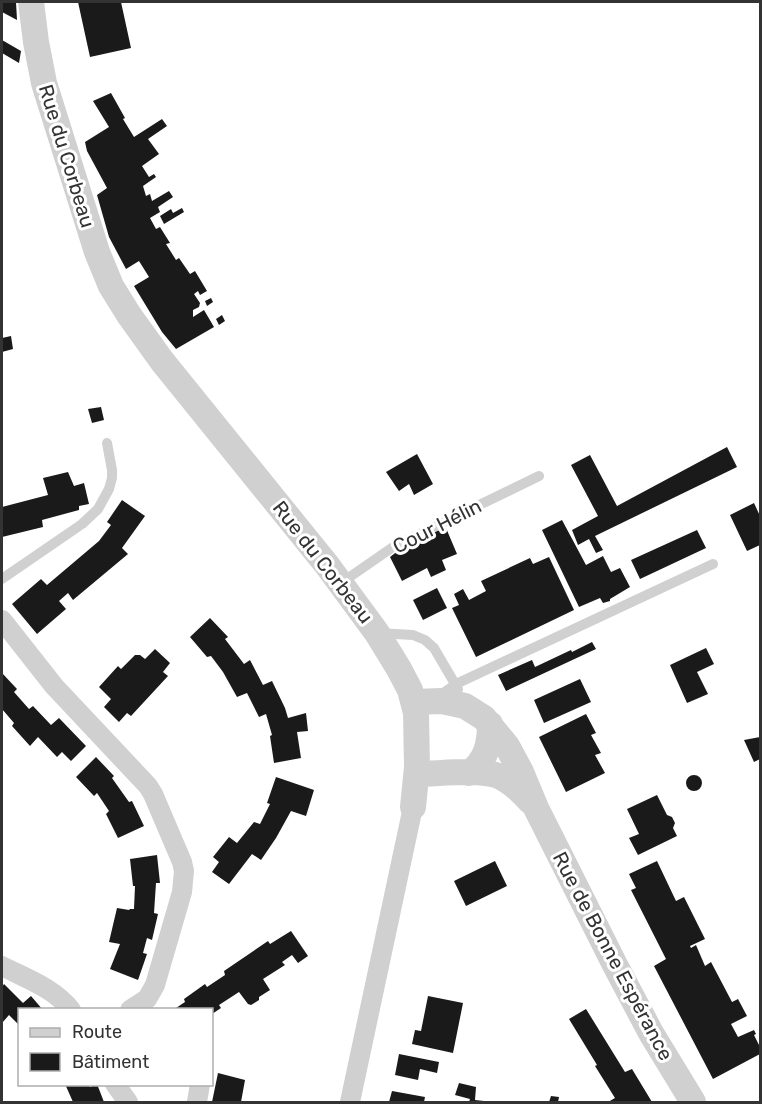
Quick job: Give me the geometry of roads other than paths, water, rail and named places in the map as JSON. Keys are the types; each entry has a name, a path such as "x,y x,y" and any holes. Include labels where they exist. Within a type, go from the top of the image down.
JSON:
{"street":[{"name":"Rue du Corbeau","path":"32,2 41,71 97,252 117,297 162,361 316,551 377,633 407,684 424,701 417,724 417,774 413,807 351,1102"},
{"path":"2,620 54,686 148,786 182,862 184,871 182,892 155,986 147,999 133,1008"},
{"name":"Rue de Bonne Espérance","path":"424,701 450,701 461,695 490,724 507,746 536,808 638,1007 693,1102"},
{"path":"469,773 480,763 486,752 490,724"},
{"name":"Rue de Bonne Espérance","path":"417,774 487,773 501,777 523,793 536,808"},
{"path":"2,966 50,992 65,1002 69,1008"},
{"path":"116,1086 128,1102"},
{"path":"197,1102 200,1086"}],"lane":[{"path":"2,579 82,524 98,509 112,478 107,443"},
{"name":"Cour Hélin","path":"340,583 393,547 538,476"},
{"path":"377,633 413,635 425,640 434,648 461,695 713,564"}]}
